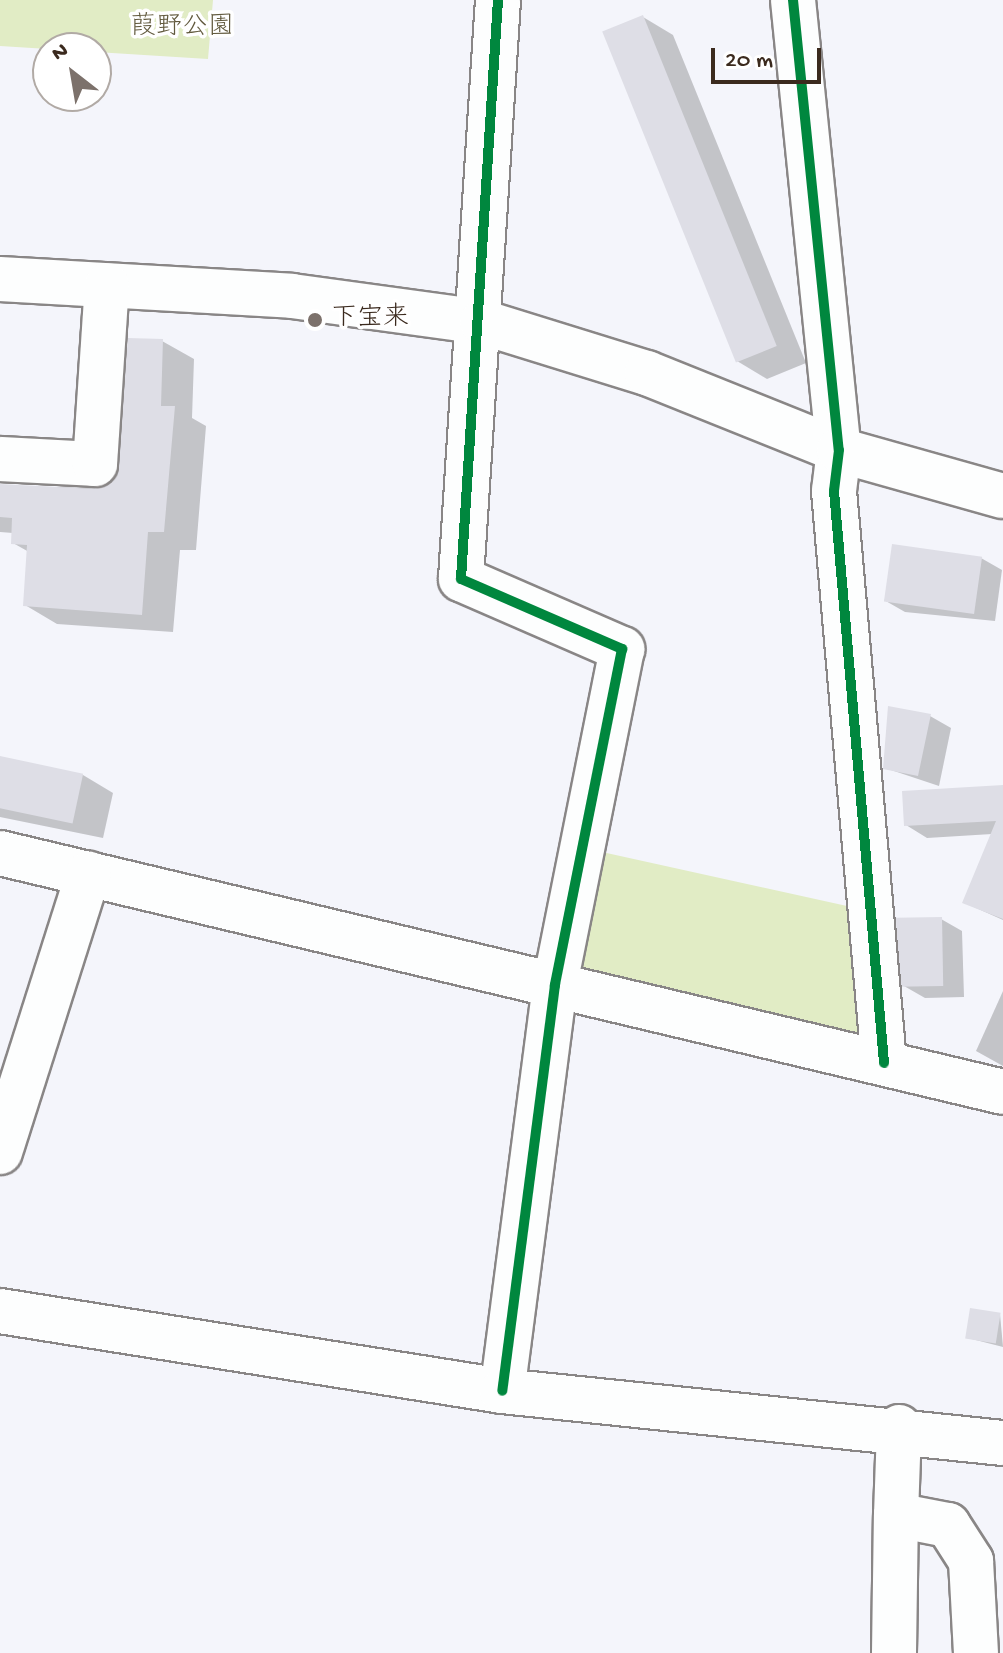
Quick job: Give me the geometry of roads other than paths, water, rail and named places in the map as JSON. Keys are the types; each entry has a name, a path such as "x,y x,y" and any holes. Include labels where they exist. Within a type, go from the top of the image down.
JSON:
{"street":[{"path":"498,0 482,322 461,579 622,649 555,985 502,1391"},
{"path":"793,0 839,450 834,491 884,1063"},
{"path":"0,279 307,298 482,322 647,373 839,450 1003,496"},
{"path":"0,459 95,464 107,285"},
{"path":"0,853 1003,1092"},
{"path":"0,1152 88,874"},
{"path":"0,1311 502,1391 899,1427 1003,1443"},
{"path":"894,1653 899,1427"},
{"path":"896,1515 948,1525 971,1561 976,1653"}],"place":[{"name":"下宝来","path":"315,320"}],"park label":[{"name":"葭野公園","path":"182,29"}]}
